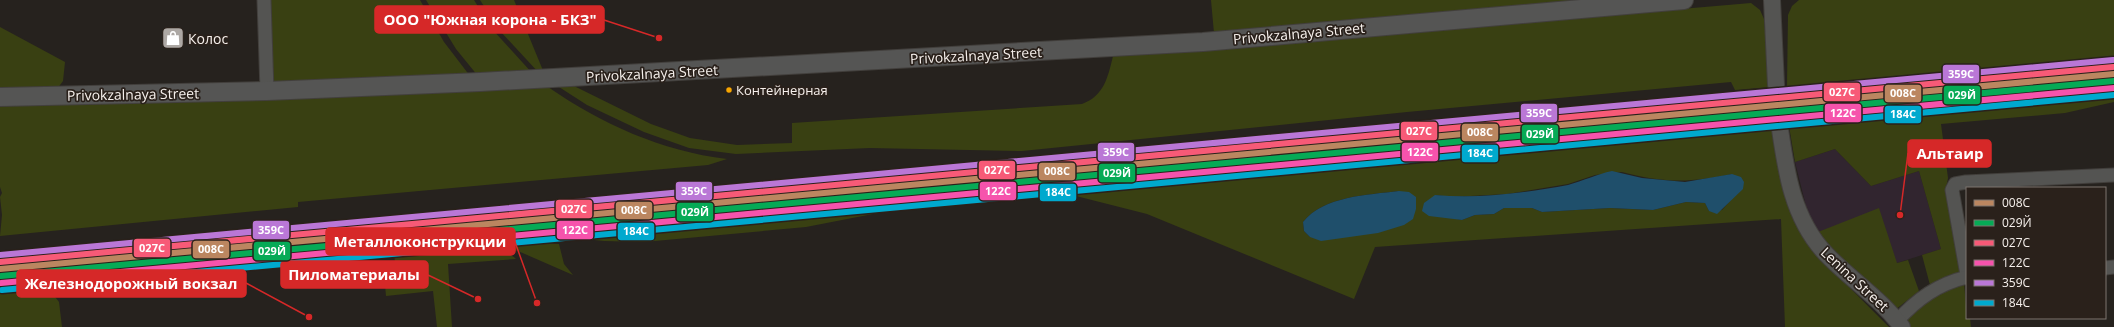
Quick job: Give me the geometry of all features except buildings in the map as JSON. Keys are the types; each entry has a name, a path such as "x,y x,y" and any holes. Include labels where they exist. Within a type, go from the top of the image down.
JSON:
{"main road":[{"name":"Privokzalnaya Street","path":"0,97 266,91 541,80 1195,42 1684,0"}],"street":[{"path":"264,0 266,91"},
{"path":"1772,0 1776,85"},
{"name":"Lenina Street","path":"1778,115 1787,177 1798,211 1807,229 1826,254 1900,324"},
{"path":"1966,270 1952,190 1955,184 1966,182 2114,175"},
{"path":"1900,324 1921,297 1943,285 1966,276"}],"shaded area":[{"path":"1835,149 1871,186 1919,171 1941,249 1897,263 1818,232 1807,210 1795,162"}],"green space":[{"path":"270,0 420,0 444,42 470,76 272,84"},
{"path":"426,0 474,0 492,29 533,74 478,76 456,49"},
{"path":"480,0 514,0 544,73 539,73 500,31"},
{"path":"1211,0 1609,0 1214,33"},
{"path":"1799,0 2114,0 2114,58 1787,87 1788,15 1792,6"},
{"path":"1751,3 1760,10 1764,19 1770,87 1735,90 1731,82 1407,112 1022,151 870,148 736,154 689,148 644,132 587,105 559,87 574,86 651,124 690,138 737,145 792,143 792,123 1082,104 1095,96 1104,85 1113,56 1206,50"},
{"path":"0,27 65,62 63,81 57,89 0,91"},
{"path":"2114,79 2114,102 2065,113 1941,124 1948,178 1946,188 1962,273 1930,285 1922,255 1941,249 1919,171 1871,186 1835,149 1795,162 1786,108"},
{"path":"548,87 589,113 633,134 679,150 727,159 708,165 298,202 298,207 0,236 2,215 0,197 2,193 0,187 0,105"},
{"path":"1773,110 1821,259 1889,327 1785,327 1781,219 1375,247 1354,299 1147,214 1076,196 1017,194 951,200 1018,182 1107,169","holes":["1622,172 1664,180 1703,179 1732,174 1730,201 1722,210 1709,211 1705,203 1686,202 1653,210 1610,208 1542,212 1532,208 1504,208 1494,214 1475,215 1462,220 1447,217 1435,195 1452,197 1507,194 1568,184 1595,175","1399,191 1310,237 1304,231 1303,222 1312,213 1322,207 1347,198"]},
{"path":"936,196 878,213 806,227 644,242 604,241 536,234"},
{"path":"1879,208 1897,263 1908,260 1919,291 1895,310 1836,257 1818,232"},
{"path":"519,241 559,244 564,264 573,275 518,251 475,242"},
{"path":"393,247 477,248 494,250 507,254 516,259 448,264 452,327 437,327 433,291 386,296 383,263 395,262"},
{"path":"1964,282 1966,319 1970,319 1971,327 1909,327 1904,320 1919,303"},
{"path":"49,289 59,302 62,327 0,327 0,293"}],"water":[{"path":"1612,171 1642,178 1685,182 1732,174 1741,177 1744,182 1743,189 1717,214 1709,211 1705,203 1686,202 1653,210 1610,208 1542,212 1532,208 1504,208 1494,214 1475,215 1462,220 1429,216 1422,211 1424,203 1435,195 1485,196 1535,190 1568,185"},
{"path":"1399,191 1409,192 1416,197 1416,209 1413,219 1404,225 1378,233 1321,241 1310,237 1304,231 1303,222 1312,213 1322,207 1347,198"}],"tunnel":[{"path":"1776,85 1778,115"}],"transit line":[{"name":"359С","path":"0,255 2113,60"},
{"name":"027С","path":"0,262 2113,67"},
{"name":"008С","path":"0,269 2114,74"},
{"name":"029Й","path":"1,276 2114,81"},
{"name":"122С","path":"1,283 2114,88"},
{"name":"184С","path":"2,290 2114,95"}],"place":[{"name":"Колос","path":"173,38"},
{"name":"ООО \"Южная корона - БКЗ\"","path":"659,38"},
{"name":"Контейнерная","path":"729,90"},
{"name":"Альтаир","path":"1900,215"},
{"name":"Пиломатериалы","path":"478,299"},
{"name":"Металлоконструкции","path":"537,303"},
{"name":"Железнодорожный вокзал","path":"309,317"}]}
